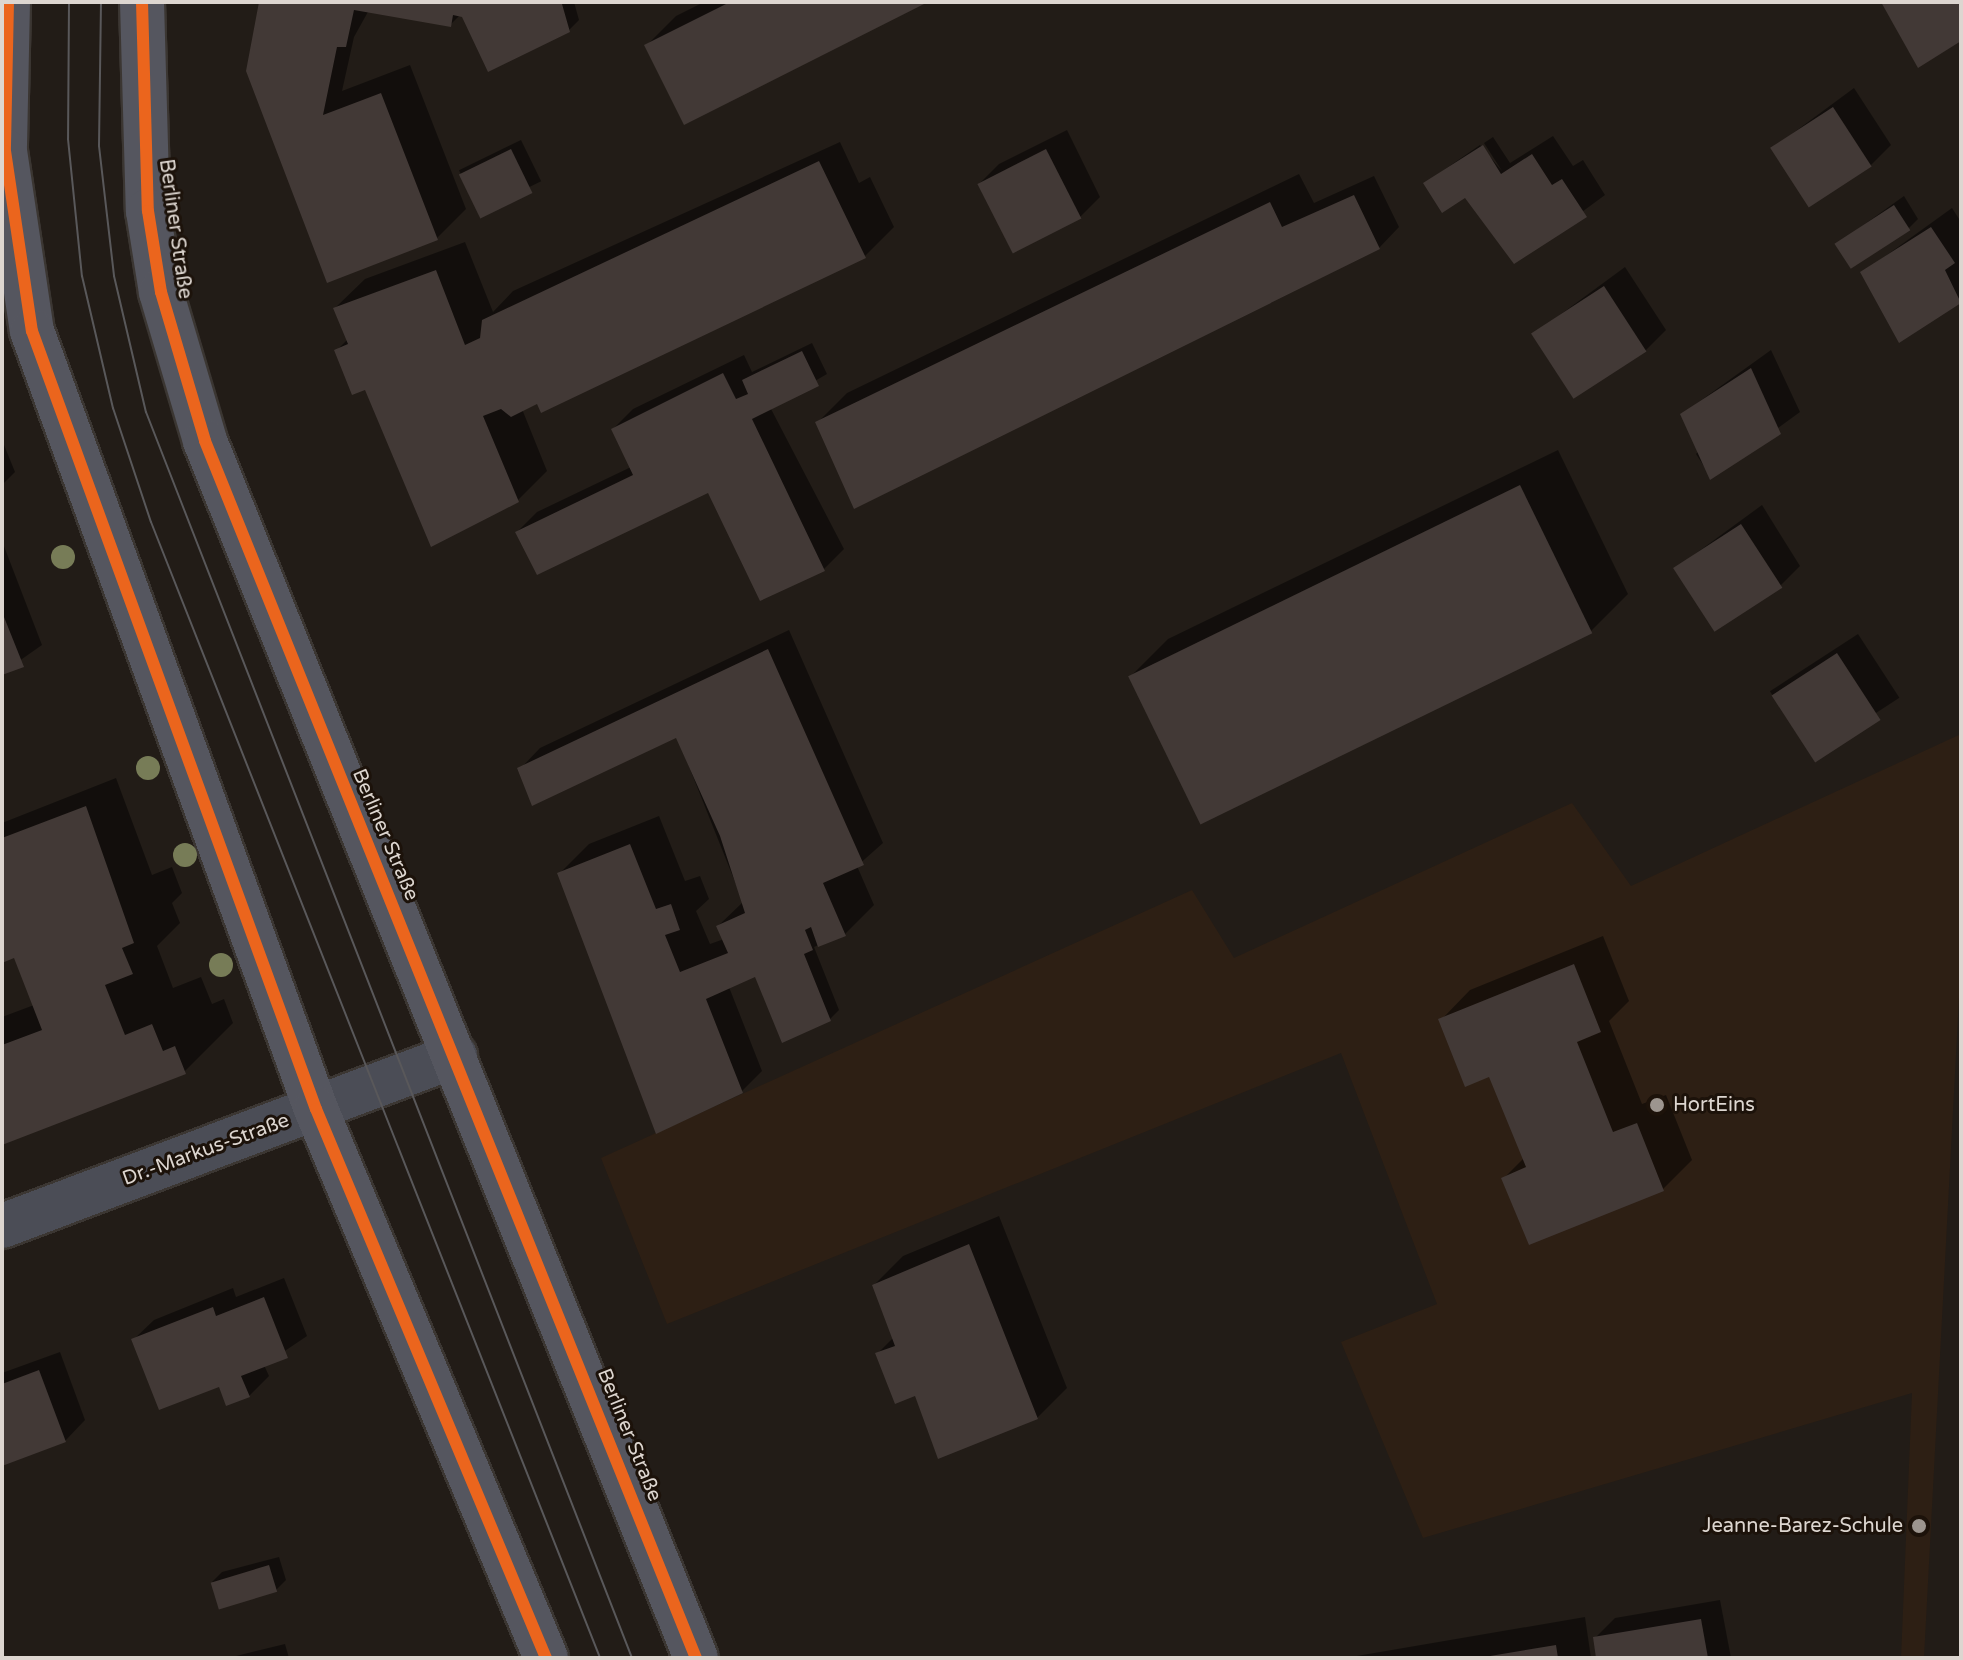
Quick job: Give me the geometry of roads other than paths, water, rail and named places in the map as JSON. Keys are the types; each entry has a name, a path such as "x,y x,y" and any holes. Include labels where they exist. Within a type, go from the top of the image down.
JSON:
{"main road":[{"path":"8,2 5,151 32,331 316,1109 546,1658"},
{"name":"Berliner Straße","path":"142,2 148,211 180,363 308,703 455,1056 696,1658"}],"street":[{"name":"Dr.-Markus-Straße","path":"2,1226 455,1056"}],"tram line":[{"path":"69,2 68,139 82,276 113,408 151,522 600,1658"},
{"path":"101,2 99,146 114,276 146,412 632,1658"}],"place":[{"name":"HortEins","path":"1657,1105"},
{"name":"Jeanne-Barez-Schule","path":"1919,1526"}]}
